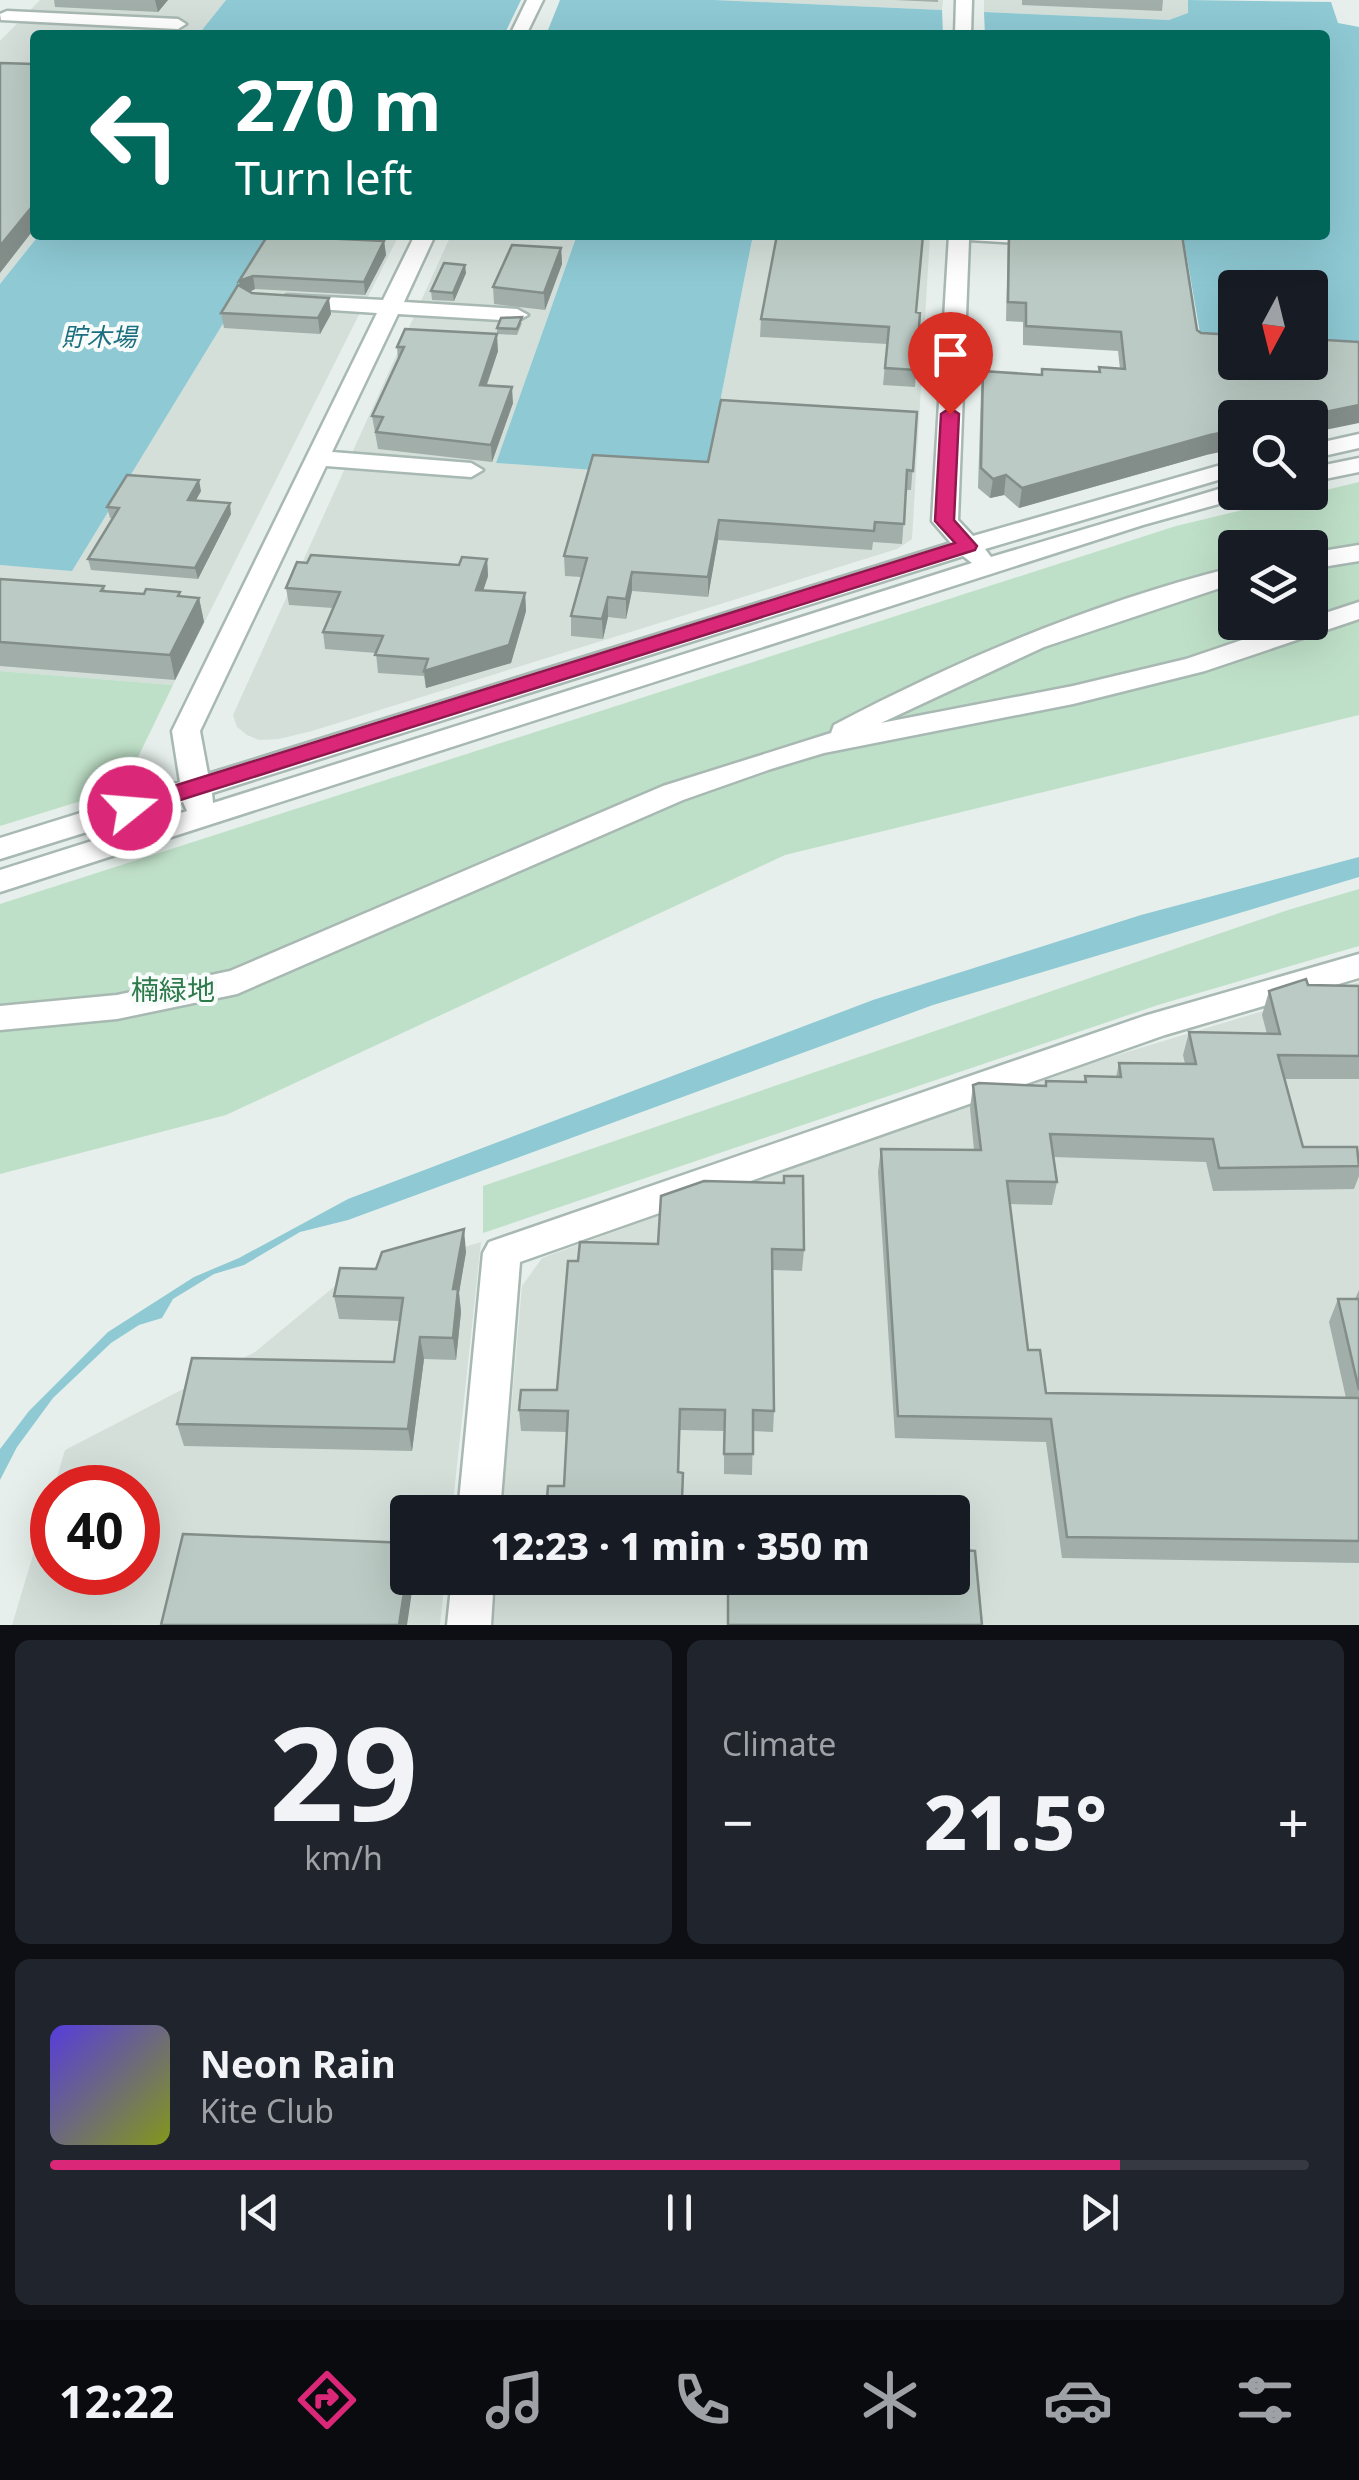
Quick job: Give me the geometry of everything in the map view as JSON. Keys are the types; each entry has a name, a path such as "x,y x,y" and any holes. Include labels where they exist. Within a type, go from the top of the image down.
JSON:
{"street":[{"path":"4,20 24,0"},
{"path":"521,30 535,0"},
{"path":"964,0 964,30"},
{"path":"4,20 178,24"},
{"path":"201,816 186,732 423,240"},
{"path":"959,240 945,521 978,556"},
{"path":"274,300 517,315"},
{"path":"1328,448 1359,441"},
{"path":"318,458 471,470"},
{"path":"1328,472 1359,464"},
{"path":"0,881 978,556 1112,501 1218,473"},
{"path":"0,848 978,556 1218,496"},
{"path":"1328,559 1359,553"},
{"path":"820,744 883,709 1012,649 1218,580"},
{"path":"0,1018 117,1007 237,982 673,793 820,744 1073,696 1195,664 1359,610"},
{"path":"481,1495 502,1253 1156,1025 1359,966"},
{"path":"469,1625 472,1595"}],"shaded area":[{"path":"40,0 226,0 202,30 30,30 30,240 35,240 0,284 0,41"},
{"path":"714,0 943,0 942,10"},
{"path":"984,0 1188,0 1189,13 1169,20 984,12"},
{"path":"274,240 396,240 173,685 0,671 0,565 72,570"},
{"path":"449,240 575,240 496,463 705,477 752,240 930,240 912,539 897,549 312,731 259,740 237,727 233,715"},
{"path":"1359,982 1359,1625 493,1625 496,1595 970,1595 970,1495 504,1495 522,1286 542,1258 1011,1087"},
{"path":"481,1242 454,1495 390,1495 390,1595 443,1595 440,1625 12,1625 30,1565 30,1595 160,1595 160,1465 61,1465 65,1450 255,1352 335,1286"}],"green space":[{"name":"楠緑地","path":"1359,482 1359,715 785,855 226,1115 0,1174 0,904 1176,526 1243,510 1328,510 1328,489"},
{"path":"0,671 173,685 123,788 0,826"},
{"path":"1359,889 1359,946 1158,1005 483,1233 483,1186"}],"water":[{"path":"226,0 521,0 506,30 202,30"},
{"path":"560,0 714,0 942,10 943,30 548,30"},
{"path":"1188,0 1331,2 1338,23 1359,27 1359,359 1328,357 1328,270 1218,270 1218,351 1203,350 1184,240 1330,240 1330,30 985,30 984,12 1169,20 1188,13"},
{"name":"貯木場","path":"35,240 274,240 72,571 0,565 0,284"},
{"path":"575,240 752,240 705,478 496,463"},
{"path":"1359,857 1359,877 933,1005 348,1220 300,1232 244,1265 214,1274 173,1299 162,1318 139,1325 111,1343 53,1398 17,1447 0,1480 0,1449 29,1411 108,1332 194,1277 239,1258 348,1199 873,1000 1141,915"}],"building":[{"path":"0,63 30,64 30,209 0,246"},
{"path":"265,240 384,241 364,282 253,276 239,281"},
{"path":"776,240 923,240 916,370 885,368 889,327 761,319"},
{"path":"1009,240 1183,240 1197,330 1218,334 1218,380 1328,380 1328,340 1359,342 1359,405 1328,411 1328,400 1218,400 1218,433 1022,488 1006,475 993,479 981,468 983,371 1042,375 1042,369 1125,369 1121,332 1026,326 1026,303 1008,302"},
{"path":"512,245 561,248 544,293 493,287"},
{"path":"444,263 465,265 453,293 431,291"},
{"path":"238,285 252,293 329,298 318,318 221,313"},
{"path":"522,317 517,329 497,328 501,318"},
{"path":"405,329 497,334 480,385 512,387 491,445 376,432 383,417 372,416 404,347 397,347"},
{"path":"721,400 917,412 913,471 907,470 904,524 875,522 874,531 719,520 708,577 632,572 626,599 608,597 602,619 571,616 587,558 564,556 593,455 708,462"},
{"path":"127,475 199,480 188,500 230,503 195,568 88,559 119,508 107,507"},
{"path":"311,555 459,565 462,557 487,559 476,590 525,593 509,645 424,671 428,659 375,655 383,636 323,632 340,592 286,588 297,562 307,563"},
{"path":"0,579 104,586 101,591 180,592 178,596 199,598 170,655 0,642"},
{"path":"1306,979 1308,985 1359,986 1359,1056 1278,1055 1303,1147 1357,1147 1359,1166 1219,1168 1213,1139 1050,1134 1057,1182 1007,1181 1028,1350 1040,1350 1046,1393 1359,1398 1359,1541 1067,1537 1051,1419 898,1416 881,1149 981,1150 973,1085 979,1083 1046,1086 1046,1081 1086,1082 1085,1076 1121,1077 1119,1063 1196,1064 1189,1032 1280,1034 1269,991"},
{"path":"784,1176 803,1176 804,1250 772,1249 774,1411 753,1410 753,1454 724,1454 725,1410 680,1409 678,1472 683,1473 682,1495 547,1495 548,1486 564,1486 568,1411 519,1410 521,1390 557,1390 568,1261 578,1261 580,1242 658,1244 661,1196 704,1181 784,1183"},
{"path":"464,1229 453,1289 458,1289 453,1338 420,1337 408,1429 177,1424 192,1358 394,1362 403,1298 334,1296 340,1268 376,1269 382,1252"},
{"path":"1338,1299 1359,1299 1359,1390"},
{"path":"183,1534 390,1542 390,1595 404,1595 399,1625 161,1625"},
{"path":"970,1551 975,1551 982,1625 728,1625 728,1595 970,1595"}],"route":[{"path":"130,808 968,546 945,521 950,414"}]}
